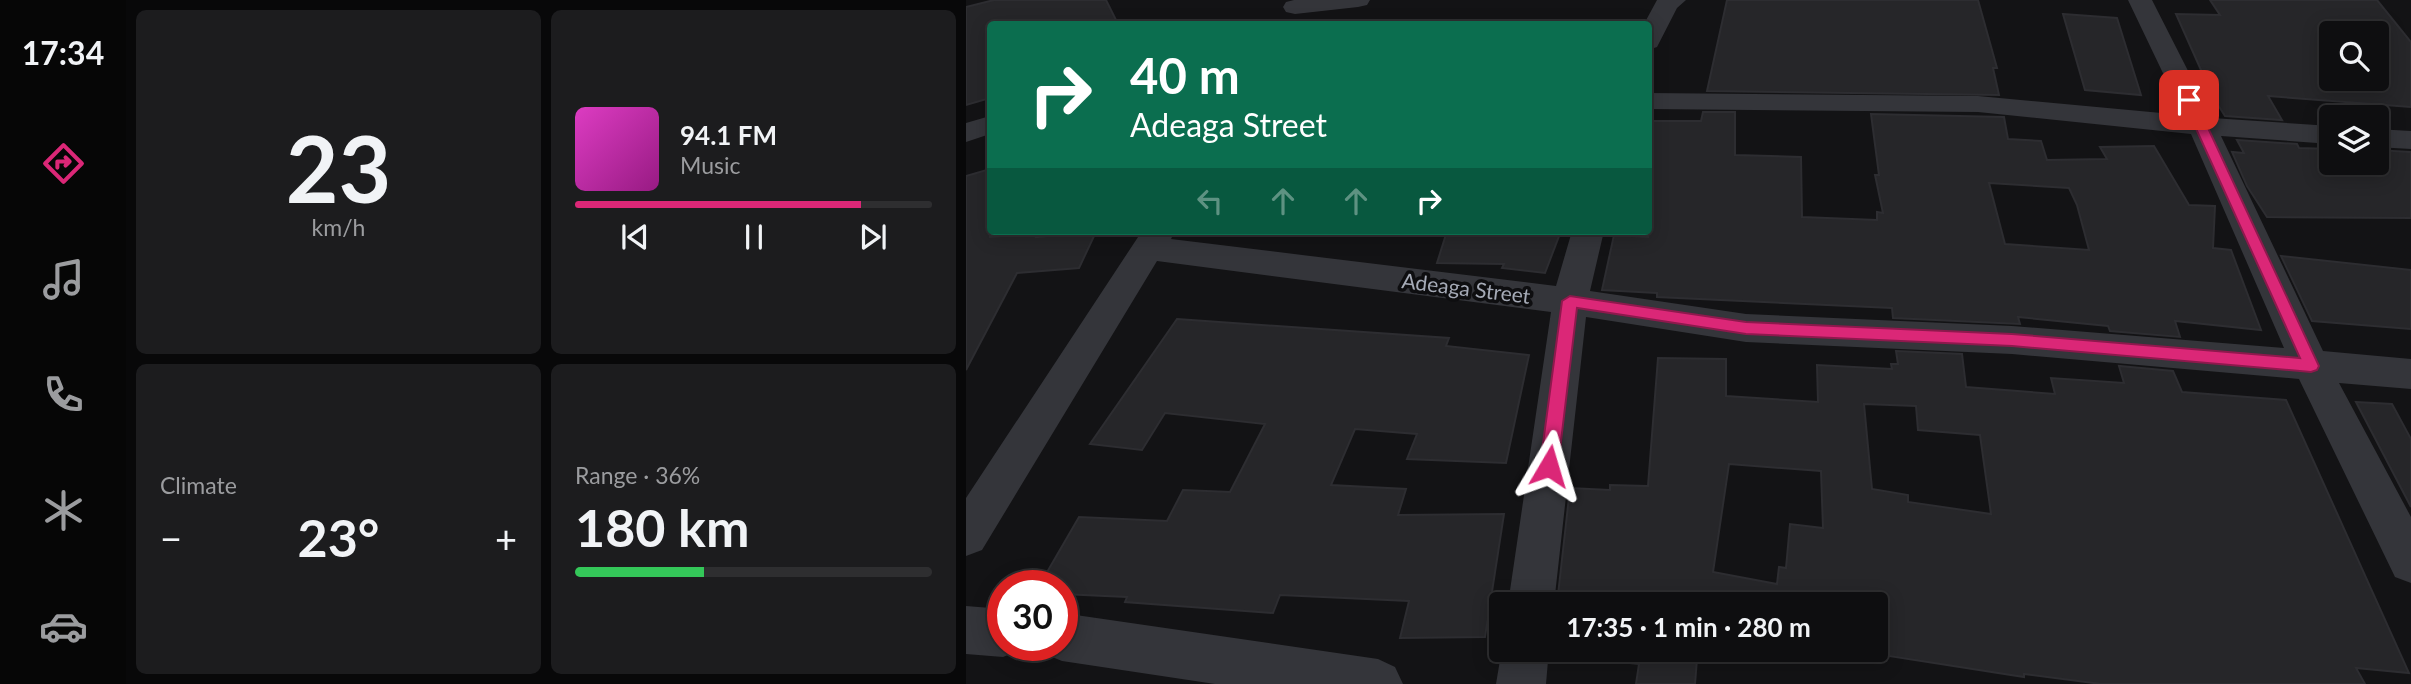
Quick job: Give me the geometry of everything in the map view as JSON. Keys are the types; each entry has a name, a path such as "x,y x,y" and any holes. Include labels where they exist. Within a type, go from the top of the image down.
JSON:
{"street":[{"path":"1293,11 1358,0"},
{"path":"1652,34 1667,4 1674,0"},
{"path":"2140,0 2202,126 2311,366 2411,562"},
{"path":"1652,101 1978,104 2202,126 2319,134"},
{"path":"966,132 987,126"},
{"path":"2389,139 2411,140"},
{"path":"1533,592 1570,301 1587,235"},
{"path":"966,536 1154,239"},
{"name":"Adeaga Street","path":"1154,239 1746,328 2012,340 2411,374"},
{"path":"966,630 987,632"},
{"path":"1078,639 1378,684"},
{"path":"1521,684 1524,662"}],"building":[{"path":"994,0 1106,0 1116,21 987,21 987,99 966,105 966,7"},
{"path":"1727,0 1978,0 1997,68 1993,68 1999,95 1707,91"},
{"path":"2210,0 2377,0 2411,42 2411,107 2268,96 2282,120 2225,116 2213,97 2176,14 2220,15"},
{"path":"2063,14 2117,18 2141,95 2085,90"},
{"path":"1703,112 1735,112 1735,155 1801,157 1802,217 1877,220 1877,212 1883,213 1875,175 1879,175 1871,114 2004,117 2008,139 2041,141 2047,160 2107,159 2100,147 2154,146 2189,205 2215,206 2213,248 2231,250 2261,330 2175,321 2180,337 2110,331 2108,326 2018,317 2020,324 1893,318 1892,308 1657,297 1657,293 1602,290 1614,235 1652,235 1652,121 1701,121","holes":["1989,183 2069,188 2077,205 2089,250 2005,244"]},
{"path":"2237,140 2297,144 2299,148 2319,149 2319,175 2389,175 2389,151 2411,152 2411,218 2267,217 2247,186 2232,152 2244,153"},
{"path":"987,170 987,235 990,237 1095,235 1079,268 1017,273 966,370 966,176"},
{"path":"1446,235 1559,235 1545,273 1502,268 1504,264 1437,263"},
{"path":"2281,256 2411,270 2411,329 2312,321"},
{"path":"1177,319 1449,338 1446,346 1529,355 1506,463 1407,459 1417,434 1355,429 1331,485 1406,489 1398,515 1504,514 1492,592 1489,592 1485,637 1400,638 1409,601 1280,595 1273,613 1125,602 1127,597 1078,595 1078,570 1048,570 1079,517 1167,521 1183,490 1230,492 1265,424 1165,413 1142,450 1090,444"},
{"path":"1896,351 1962,354 1966,387 2055,394 2051,378 2124,383 2119,366 2173,371 2182,392 2286,400 2409,673 2356,668 2365,684 2101,684 2024,674 2024,677 1888,656 1888,592 1558,592 1570,488 1610,490 1610,485 1648,486 1658,358 1726,359 1726,396 1818,402 1817,365 1892,369 1891,364 1898,364","holes":["1864,404 1916,406 1918,430 1980,435 1991,514 1908,502 1908,495 1872,489","1729,464 1821,471 1823,528 1790,524 1786,568 1779,567 1777,584 1713,572"]},
{"path":"2356,402 2392,404 2411,439 2411,507"},
{"path":"1620,662 1697,662 1695,684 1636,684 1639,664"}],"route":[{"path":"1549,466 1570,301 1746,328 2012,340 2311,366 2189,100"}]}
